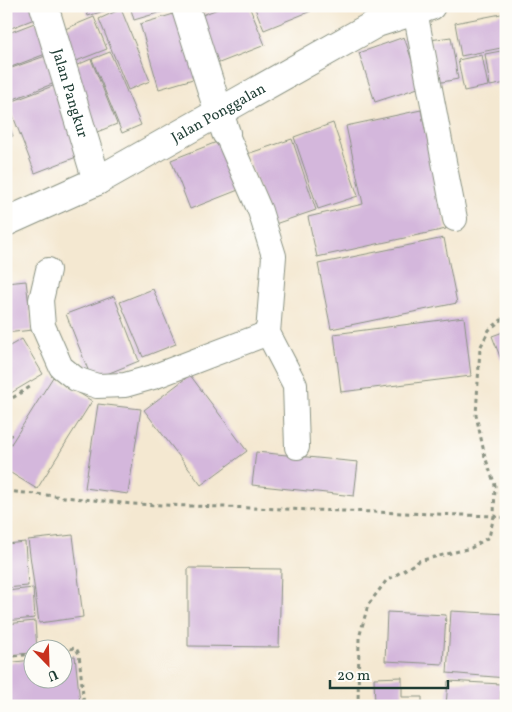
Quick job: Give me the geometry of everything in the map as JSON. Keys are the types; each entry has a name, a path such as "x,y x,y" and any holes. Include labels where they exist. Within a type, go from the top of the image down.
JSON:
{"street":[{"name":"Jalan Pangkur","path":"44,6 97,181"},
{"path":"185,6 222,123"},
{"name":"Jalan Ponggalan","path":"6,222 222,123 373,15 423,9"}],"lane":[{"path":"423,9 455,219"},
{"path":"222,123 260,211 274,256 268,333 295,385 297,447"},
{"path":"48,270 41,300 44,326 57,358 61,367 76,379 97,386 125,385 153,377 268,333"}],"path":[{"path":"358,706 359,638 368,605 386,581 420,561 471,548 489,537 494,516 495,485 485,456 476,415 480,348 489,330 506,316"},
{"path":"6,491 132,504 494,516 506,518"},
{"path":"72,649 76,648 79,654 84,706"},
{"path":"6,657 22,655"}],"building":[{"path":"6,6 32,6 37,18 6,30"},
{"path":"85,6 116,6 116,7 88,16"},
{"path":"130,6 178,6 178,7 134,20"},
{"path":"192,6 215,6 195,14"},
{"path":"225,6 249,6 265,45 214,65 195,18"},
{"path":"254,6 309,6 311,11 264,30"},
{"path":"121,9 150,81 128,90 99,19"},
{"path":"184,11 203,76 159,89 140,24"},
{"path":"506,13 506,47 461,56 455,23"},
{"path":"94,17 107,49 66,65 53,34"},
{"path":"37,22 48,53 6,69 6,34"},
{"path":"404,37 421,87 375,102 359,53"},
{"path":"451,37 458,79 437,83 430,40"},
{"path":"506,50 506,83 490,86 485,54"},
{"path":"110,52 141,125 122,133 92,59"},
{"path":"51,54 60,81 6,102 6,70"},
{"path":"482,55 488,86 464,91 458,60"},
{"path":"91,59 117,124 92,134 66,70"},
{"path":"58,84 84,154 35,173 8,103"},
{"path":"421,110 446,229 317,257 308,217 363,204 346,126"},
{"path":"6,118 13,136 6,139"},
{"path":"333,123 358,196 318,209 294,137"},
{"path":"292,139 316,210 272,225 247,154"},
{"path":"222,140 241,189 190,209 171,160"},
{"path":"444,238 457,303 331,329 318,264"},
{"path":"26,281 32,330 6,333 6,283"},
{"path":"153,289 176,344 143,357 120,302"},
{"path":"114,296 139,361 92,380 66,314"},
{"path":"464,317 471,376 341,392 334,334"},
{"path":"506,331 506,372 492,336"},
{"path":"22,339 43,374 6,396 6,348"},
{"path":"190,375 247,451 201,485 144,410"},
{"path":"53,377 92,401 37,489 6,470 6,452"},
{"path":"98,404 141,409 128,494 85,488"},
{"path":"6,430 12,435 6,443"},
{"path":"256,452 358,462 354,496 252,485"},
{"path":"73,535 83,617 39,623 28,540"},
{"path":"25,542 28,586 6,588 6,544"},
{"path":"188,568 281,569 279,647 188,646"},
{"path":"33,588 35,618 6,621 6,591"},
{"path":"451,611 506,614 506,678 447,673"},
{"path":"387,612 446,615 443,664 385,661"},
{"path":"35,621 36,640 22,640 22,654 6,655 6,624"},
{"path":"72,656 75,656 80,702 41,706 6,706 6,663 22,661 22,690 72,690"},
{"path":"402,677 402,697 422,697 422,706 375,706 374,678"},
{"path":"448,681 501,684 500,706 446,706"}]}
